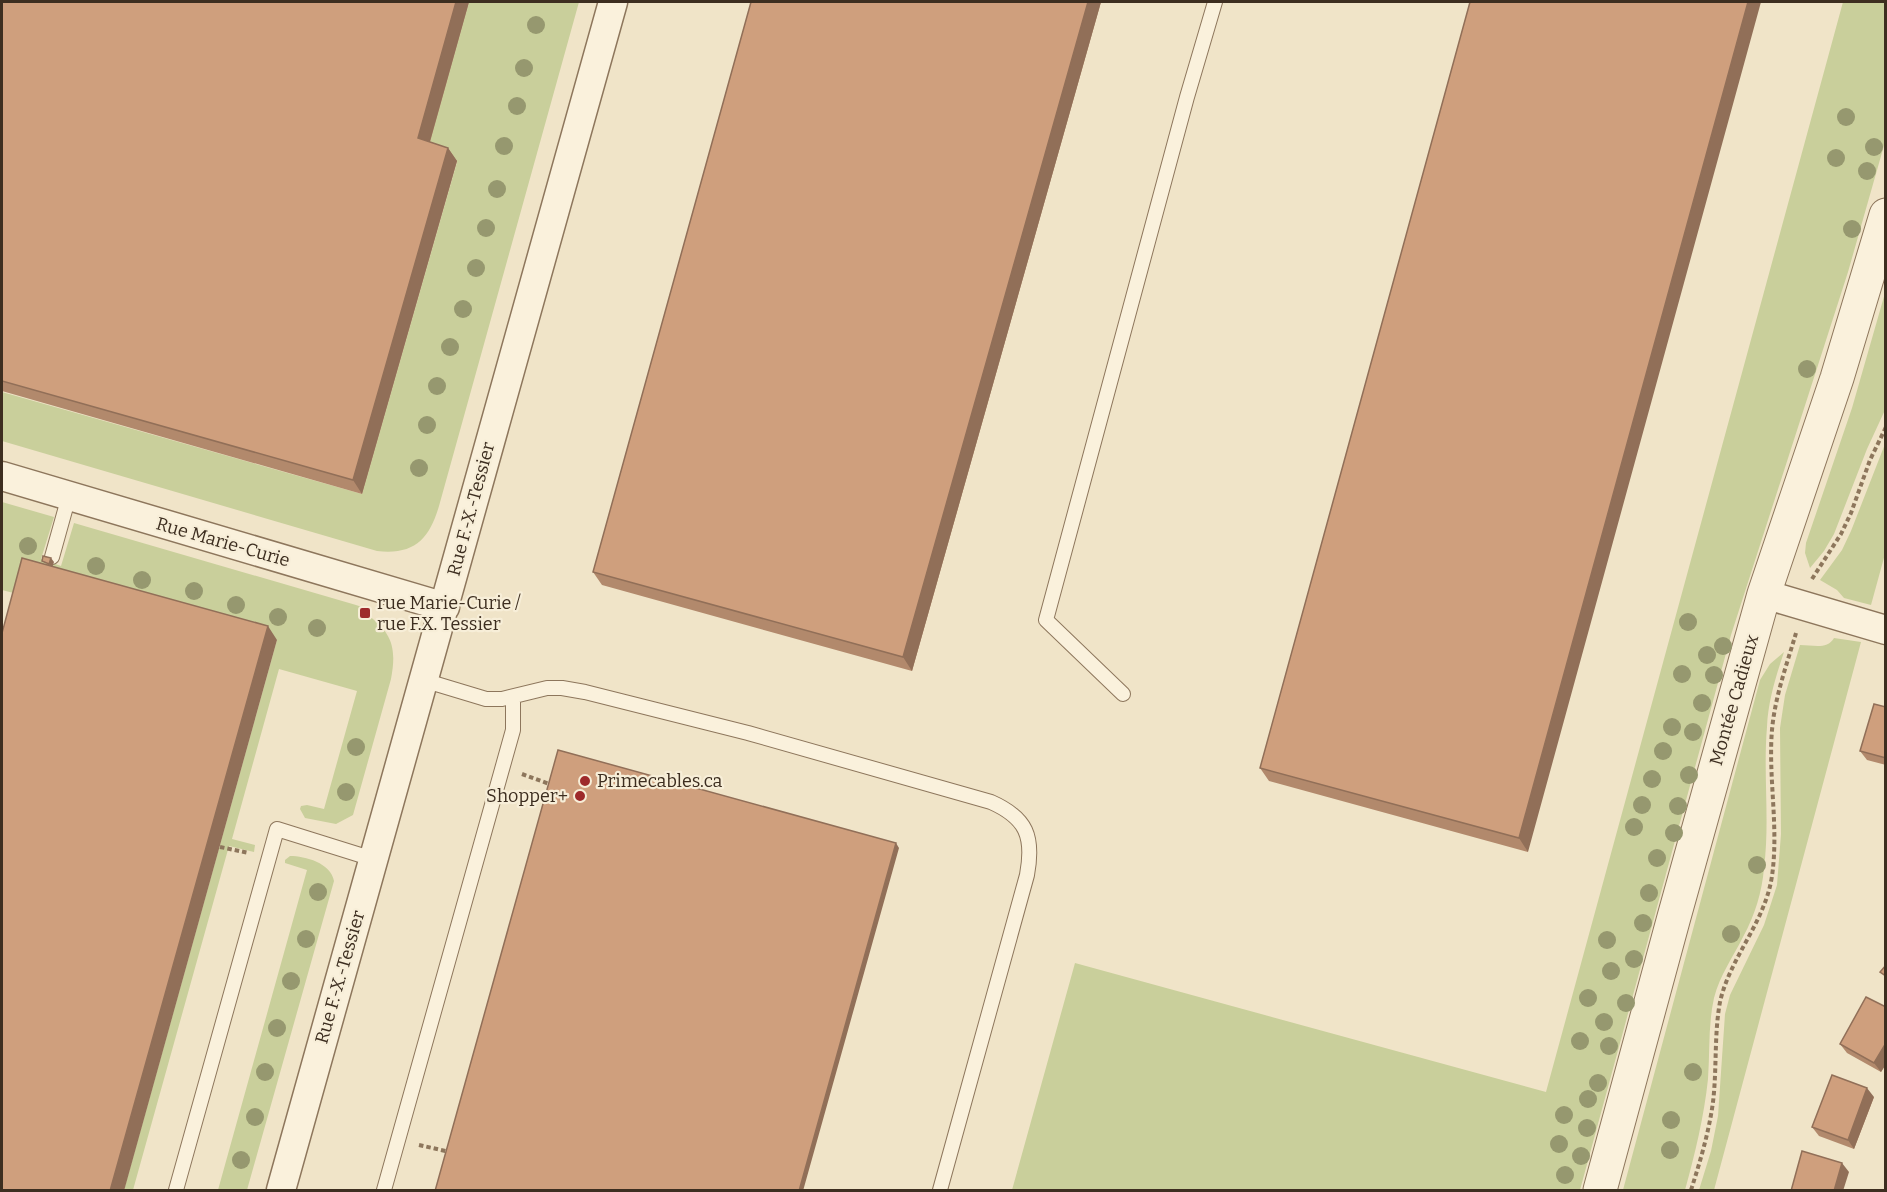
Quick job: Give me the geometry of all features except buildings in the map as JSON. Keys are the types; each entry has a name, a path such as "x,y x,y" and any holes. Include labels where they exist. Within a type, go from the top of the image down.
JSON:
{"street":[{"name":"Rue F.-X.-Tessier","path":"281,1191 613,2"},
{"name":"Montée Cadieux","path":"1600,1191 1764,594 1838,378 1886,216"},
{"name":"Rue Marie-Curie","path":"2,476 445,607"},
{"path":"1764,594 1886,630"}],"lane":[{"path":"1123,694 1046,620 1184,108 1215,2"},
{"path":"52,557 69,496"},
{"path":"423,680 486,699 502,699 547,688 585,692 748,733 991,802 1019,820 1027,833 1031,854 1027,875 940,1191"},
{"path":"384,1191 513,730 513,697"},
{"path":"176,1191 277,829 373,859"}],"path":[{"path":"1814,575 1841,534 1870,460 1886,427"},
{"path":"1691,1191 1713,1102 1720,1003 1731,972 1760,917 1772,877 1774,849 1772,731 1777,700 1791,648"},
{"path":"503,768 553,785"},
{"path":"220,847 229,849"},
{"path":"398,1140 450,1152"}],"green space":[{"path":"469,2 579,2 439,506 430,528 418,543 401,550 377,551 2,441 2,392 362,494 457,162 427,152"},
{"path":"1843,2 1885,2 1885,142 1848,272 1731,635 1580,1190 1012,1190 1075,963 1546,1092"},
{"path":"1885,293 1885,410 1867,449 1834,534 1810,568 1805,553 1806,543 1852,408"},
{"path":"1885,444 1885,554 1871,605 1844,598 1837,590 1820,580 1842,550"},
{"path":"2,502 54,517 41,559 61,566 74,523 365,608 365,613 387,634 393,649 391,679 353,815 336,824 305,818 300,809 301,806 307,805 324,809 357,691 279,669 232,839 255,845 254,852 229,846 133,1190 124,1190 277,640 2,590"},
{"path":"1834,638 1861,642 1714,1190 1699,1190 1711,1151 1718,1116 1725,1014 1730,995 1764,925 1777,885 1781,834 1780,728 1785,695 1800,645 1824,645"},
{"path":"1784,652 1773,689 1768,717 1766,850 1762,886 1751,920 1723,974 1714,998 1706,1093 1699,1135 1685,1190 1623,1190 1760,680 1770,664"},
{"path":"290,856 303,857 323,865 334,881 247,1190 218,1190 307,870 285,863"}],"place":[{"name":"rue Marie-Curie / rue F.X. Tessier","path":"365,613"},
{"name":"Primecables.ca","path":"585,781"},
{"name":"Shopper+","path":"580,796"}]}
